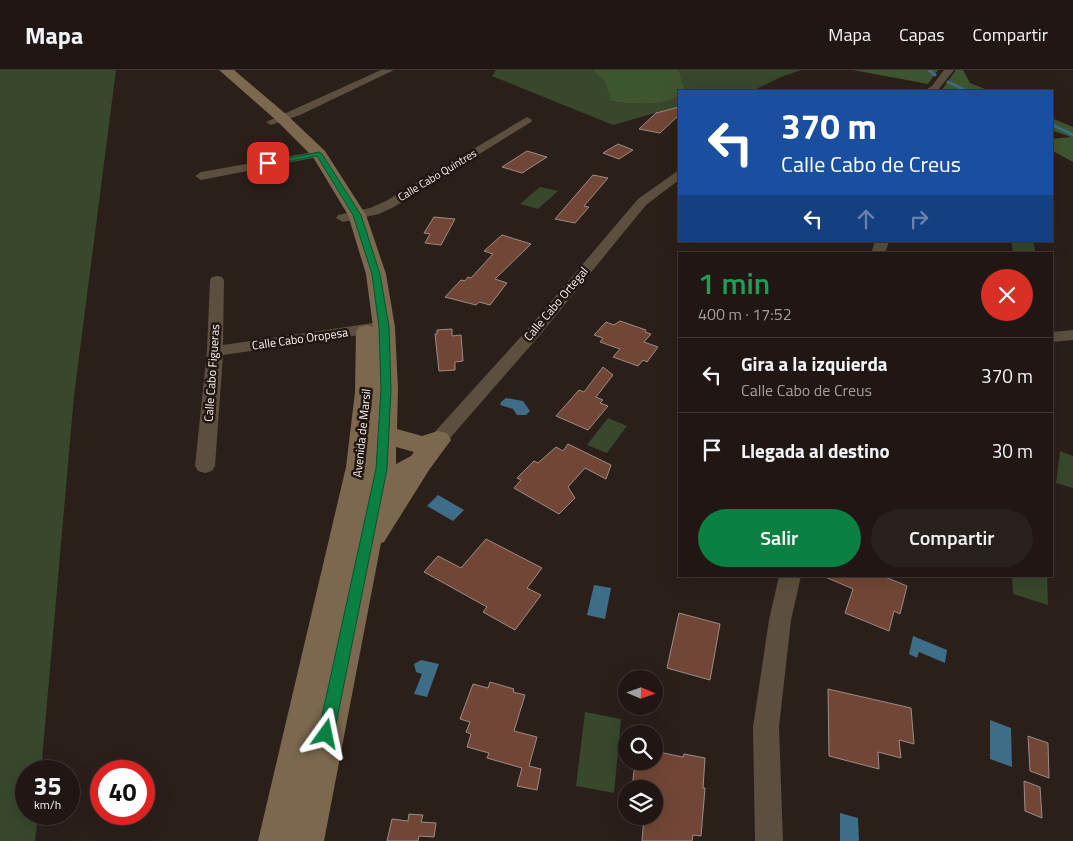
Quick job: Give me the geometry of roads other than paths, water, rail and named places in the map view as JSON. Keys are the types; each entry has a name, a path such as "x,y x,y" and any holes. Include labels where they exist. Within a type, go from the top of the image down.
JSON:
{"street":[{"name":"Avenida de Marsil","path":"213,70 277,120"},
{"name":"Avenida de Marsil","path":"226,70 312,155 350,217 360,276 375,328 386,389 384,433 371,461"},
{"path":"277,120 389,70"},
{"path":"931,90 935,88 949,70"},
{"name":"Calle Cabo Quintres","path":"350,217 390,204 527,120"},
{"path":"201,176 312,155"},
{"name":"Calle Cabo Ortegal","path":"427,449 533,333 642,202 678,175"},
{"name":"Calle Cabo Figueras","path":"205,466 215,351 217,280"},
{"name":"Avenida de Marsil","path":"304,841 365,550 371,461 367,392 375,328"},
{"name":"Calle Cabo Oropesa","path":"215,351 375,328"},
{"path":"1053,337 1073,336"},
{"path":"384,433 427,449"},
{"path":"278,841 354,497 371,461 400,474 427,449"},
{"path":"365,550 427,449"},
{"path":"769,841 766,727 780,620 790,577"}],"water":[{"path":"506,398 523,401 530,411 526,415 517,415 513,409 500,405"},
{"path":"438,495 464,510 453,521 427,506"},
{"path":"594,585 611,588 605,619 587,615"},
{"path":"913,636 947,650 945,663 919,652 917,658 909,654"},
{"path":"421,660 439,664 427,697 414,694 422,674 416,672 414,664"},
{"path":"990,720 1011,728 1012,767 990,759"},
{"path":"840,813 858,818 859,841 840,841"}],"waterway":[{"path":"929,70 935,75"},
{"path":"948,82 965,90"},
{"path":"1053,125 1073,135"}]}
